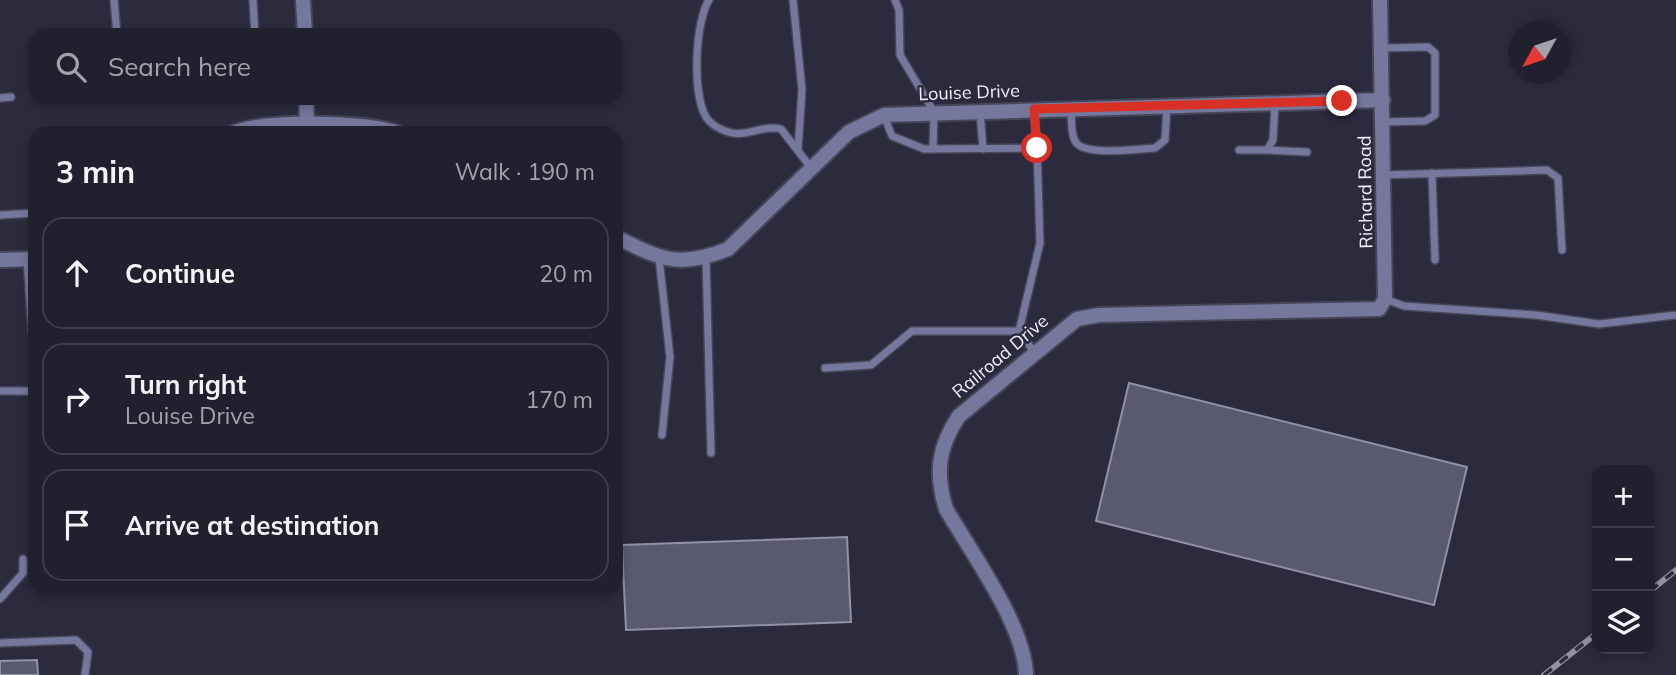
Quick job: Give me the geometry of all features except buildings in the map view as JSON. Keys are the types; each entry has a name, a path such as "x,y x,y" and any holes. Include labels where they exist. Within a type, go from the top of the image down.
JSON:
{"street":[{"path":"303,0 304,28"},
{"name":"Richard Road","path":"1380,0 1385,299"},
{"name":"Louise Drive","path":"623,240 659,258 682,261 706,258 741,239 849,132 884,115 1071,107 1383,100"},
{"path":"306,105 307,126"},
{"path":"345,126 363,126"},
{"path":"0,260 28,259"},
{"name":"Railroad Drive","path":"1026,675 1026,664 1010,621 946,509 938,472 942,446 960,416 1077,319 1099,315 1370,311 1379,309 1385,299"}],"lane":[{"path":"114,0 116,28"},
{"path":"253,0 255,28"},
{"path":"709,0 702,12 697,64 700,98 705,116 714,126 731,133 753,132 773,126 781,129 811,169"},
{"path":"793,0 802,90 798,149"},
{"path":"895,0 899,10 900,55 934,112 933,149"},
{"path":"1382,48 1427,47 1435,53 1435,115 1425,121 1383,122"},
{"path":"0,98 11,97"},
{"path":"1267,150 1273,140 1275,104"},
{"path":"1071,107 1073,138 1086,151 1155,148 1165,139 1167,106"},
{"path":"1034,109 1040,243 1019,331 1034,352"},
{"path":"980,110 982,149"},
{"path":"884,115 892,136 906,145 933,149 1037,148"},
{"path":"1239,150 1307,152"},
{"path":"1384,175 1546,170 1558,178 1562,250"},
{"path":"1432,173 1435,260"},
{"path":"0,215 28,213"},
{"path":"659,258 670,358 662,435"},
{"path":"706,258 711,453"},
{"path":"1385,299 1404,306 1536,315 1599,324 1676,315"},
{"path":"825,368 871,365 912,331 1019,331"},
{"path":"0,391 28,391"},
{"path":"0,599 23,573 23,559"},
{"path":"0,643 76,639 88,652 85,675"}],"railway":[{"path":"1655,587 1676,570"},
{"path":"1544,675 1592,637"}],"route":[{"path":"1037,148 1034,109 1342,101"}]}
